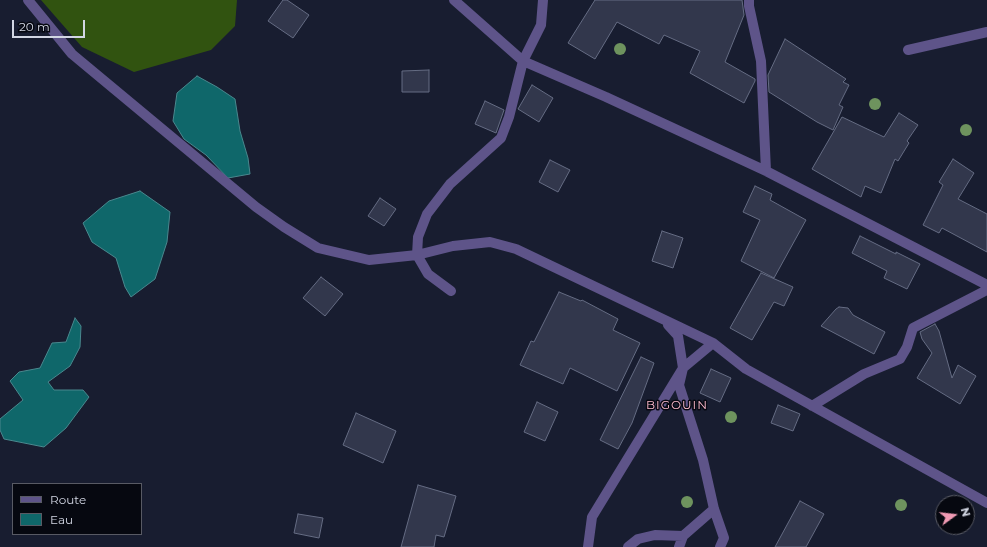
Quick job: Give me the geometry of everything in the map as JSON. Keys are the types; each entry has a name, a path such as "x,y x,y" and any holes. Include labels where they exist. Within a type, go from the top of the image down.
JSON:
{"street":[{"path":"28,0 72,54 256,208 318,248 369,260 417,255 453,246 490,242 516,248 713,344 746,369 987,503"},
{"path":"454,0 524,61 766,171 987,285"},
{"path":"451,292 428,274 417,255 418,237 428,214 450,184 501,138 509,117 524,61 542,25 543,0"},
{"path":"749,0 760,62 766,171"},
{"path":"908,50 987,32"},
{"path":"812,406 864,374 900,359 907,347 913,328 987,290"},
{"path":"664,321 678,336 683,368 679,385 703,460 714,509 724,538 720,547"},
{"path":"588,547 592,517 683,368 713,344"},
{"path":"679,547 683,536 714,509"},
{"path":"628,547 638,539 656,535 683,536"}],"green space":[{"path":"41,0 237,0 235,26 211,50 134,72 82,47"}],"water":[{"path":"197,76 235,99 240,131 248,158 250,174 228,178 206,155 184,139 173,121 177,93"},
{"path":"140,191 170,212 167,242 155,279 131,297 125,287 116,258 92,242 83,223 109,201"},
{"path":"75,318 81,326 80,347 70,366 48,382 54,390 83,390 89,397 66,428 44,447 4,439 0,430 0,419 23,400 10,381 19,372 40,368 52,343 66,342"}],"building":[{"path":"283,0 287,0 309,15 293,38 268,21"},
{"path":"595,0 742,0 744,15 725,62 755,79 744,103 690,73 700,51 664,35 659,44 617,22 595,59 568,43"},
{"path":"785,39 846,79 843,82 849,85 839,105 843,107 833,130 817,122 769,92 768,75"},
{"path":"429,70 429,92 402,92 402,71"},
{"path":"532,85 553,98 539,122 518,109"},
{"path":"485,101 504,110 496,133 475,124"},
{"path":"899,113 918,125 907,141 909,143 898,161 895,159 881,193 865,186 861,197 812,169 842,117 884,137"},
{"path":"953,159 974,173 958,199 987,214 987,252 942,228 939,233 923,225 943,185 939,182"},
{"path":"550,160 570,170 558,192 539,182"},
{"path":"755,186 772,194 770,200 806,220 774,278 741,261 760,220 743,212"},
{"path":"380,198 396,209 384,226 368,216"},
{"path":"662,231 683,238 673,268 652,261"},
{"path":"860,236 920,264 907,289 884,278 887,271 852,253"},
{"path":"761,273 793,287 784,306 774,302 752,340 730,328"},
{"path":"321,277 343,294 325,316 303,298"},
{"path":"559,292 581,301 582,300 618,319 613,330 640,343 617,391 570,368 563,384 520,365 531,341 534,342"},
{"path":"839,307 848,308 853,315 885,332 874,354 821,326"},
{"path":"935,324 939,331 952,378 958,365 976,376 960,404 917,378 932,353 922,339 920,332"},
{"path":"641,357 654,363 632,423 618,449 600,440"},
{"path":"711,369 731,378 720,402 700,393"},
{"path":"537,402 558,412 545,441 524,432"},
{"path":"778,405 800,414 793,431 771,423"},
{"path":"356,413 396,431 383,463 343,445"},
{"path":"418,485 456,496 444,537 436,535 434,547 401,547"},
{"path":"800,501 824,514 806,547 775,547"},
{"path":"298,514 323,518 319,538 294,533"}],"district":[{"name":"BIGOUIN","path":"677,405"}]}
